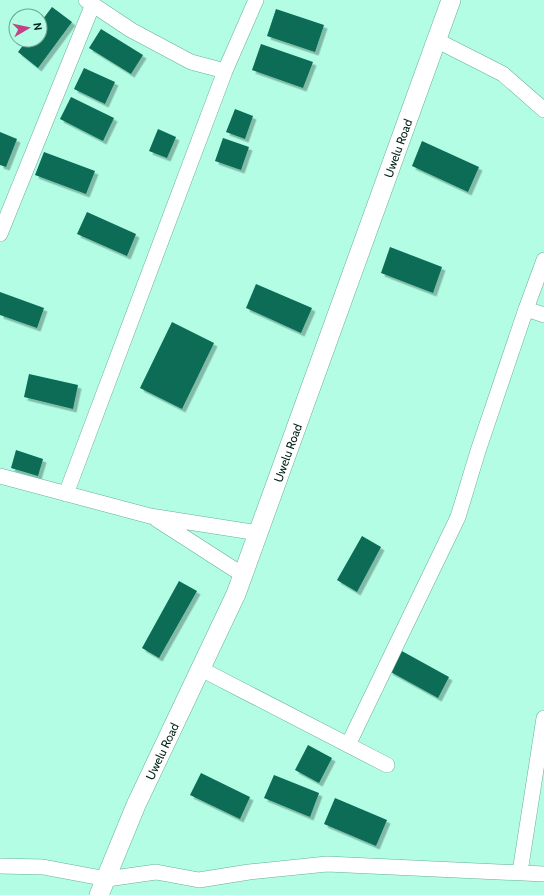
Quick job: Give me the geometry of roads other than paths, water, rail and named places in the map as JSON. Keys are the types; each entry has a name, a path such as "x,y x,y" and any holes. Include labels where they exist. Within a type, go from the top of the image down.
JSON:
{"street":[{"path":"66,494 225,71 256,0"},
{"name":"Uwelu Road","path":"103,887 136,805 236,594 450,0"},
{"path":"0,234 89,2 132,30 191,62 225,71"},
{"path":"436,40 503,74 544,110"},
{"path":"348,745 458,518 478,451 544,260"},
{"path":"526,309 544,315"},
{"path":"0,476 150,516 258,533"},
{"path":"150,516 243,575"},
{"path":"201,669 387,765"},
{"path":"520,872 544,718"},
{"path":"0,866 43,867 103,887 156,872 199,880 250,872 327,864 544,874"}]}
